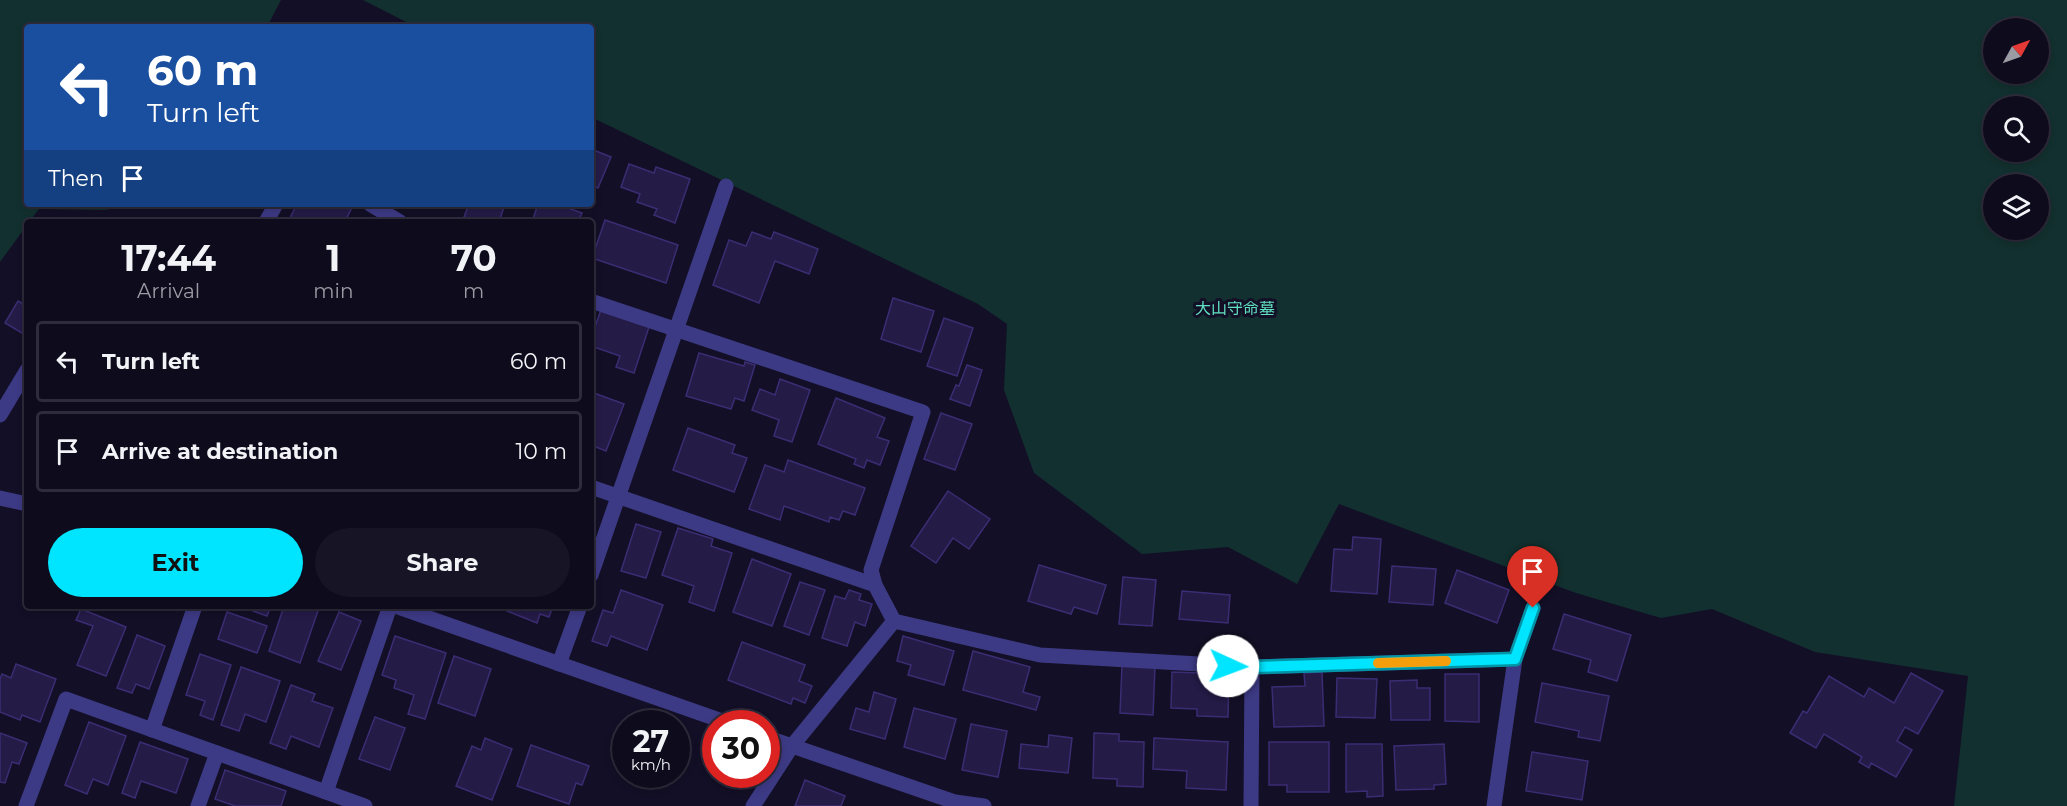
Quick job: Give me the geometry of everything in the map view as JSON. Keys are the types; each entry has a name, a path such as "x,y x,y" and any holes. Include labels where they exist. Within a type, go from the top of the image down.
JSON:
{"street":[{"path":"594,567 726,186"},
{"path":"375,207 395,219"},
{"path":"594,302 922,412 871,570 875,585 894,621 1040,655 1252,667 1515,659"},
{"path":"0,415 24,375"},
{"path":"594,488 875,585"},
{"path":"0,498 24,503"},
{"path":"1494,806 1515,659 1533,608"},
{"path":"152,730 194,609"},
{"path":"326,792 389,609"},
{"path":"404,609 702,714"},
{"path":"560,664 579,609"},
{"path":"753,806 792,746 894,621"},
{"path":"1251,806 1252,667"},
{"path":"26,806 66,699 365,806"},
{"path":"780,742 955,802 984,806"},
{"path":"198,806 217,753"}],"green space":[{"path":"0,0 281,0 269,24 24,24 24,207 125,207 104,210 39,209 31,219 24,219 24,229 0,262"},
{"name":"大山守命墓","path":"363,0 2067,0 2067,806 1954,806 1968,676 1815,652 1712,609 1661,618 1576,593 1339,504 1297,584 1228,547 1142,554 1034,473 1004,390 1007,324 978,304 594,118 594,24 410,24"}],"building":[{"path":"594,150 611,157 598,188 594,186"},
{"path":"629,164 654,173 656,167 690,179 675,223 654,215 657,209 637,202 640,194 621,187"},
{"path":"296,207 352,207 346,219 290,219"},
{"path":"468,207 504,207 500,219 464,217"},
{"path":"537,207 565,207 582,213 579,219 533,219"},
{"path":"605,220 678,245 666,283 594,259"},
{"path":"752,232 771,239 774,232 818,249 809,274 775,261 759,303 713,285 729,240 746,246"},
{"path":"893,298 934,311 921,352 881,339"},
{"path":"18,301 24,304 24,334 5,323"},
{"path":"601,310 649,327 634,373 616,367 620,356 594,347 594,330"},
{"path":"944,318 973,328 957,376 927,366"},
{"path":"699,353 744,366 745,362 755,365 744,401 735,398 731,409 686,396"},
{"path":"967,365 982,370 970,406 950,399 956,385 959,386"},
{"path":"780,379 810,390 792,442 774,436 779,420 752,410 760,389 775,395"},
{"path":"594,393 624,404 606,451 594,446"},
{"path":"836,398 885,418 877,437 889,441 880,465 867,460 864,468 854,464 856,459 818,444"},
{"path":"941,413 972,424 955,470 924,459"},
{"path":"688,428 735,445 732,453 747,458 734,492 673,470"},
{"path":"788,460 865,488 855,515 843,511 839,520 830,517 829,522 784,506 780,520 749,509 765,465 784,472"},
{"path":"948,491 990,519 969,549 953,538 936,563 911,546"},
{"path":"636,524 661,532 646,578 621,571"},
{"path":"678,528 713,539 711,546 732,553 714,611 689,602 694,586 662,575"},
{"path":"1353,537 1381,539 1377,594 1331,591 1334,549 1352,550"},
{"path":"752,559 791,574 772,626 733,612"},
{"path":"1039,565 1106,585 1097,614 1074,607 1071,614 1028,601"},
{"path":"1392,566 1436,569 1433,605 1389,602"},
{"path":"1457,570 1509,590 1497,623 1445,603"},
{"path":"1123,577 1156,580 1152,626 1119,624"},
{"path":"800,582 825,590 809,635 784,626"},
{"path":"621,590 663,605 647,650 611,636 607,646 592,641 603,610 613,613"},
{"path":"849,590 861,594 859,600 872,604 865,626 855,622 847,646 822,638 835,596 845,599"},
{"path":"1182,591 1230,595 1228,623 1179,619"},
{"path":"81,609 126,627 106,676 77,665 93,626 76,620"},
{"path":"247,609 270,609 267,616"},
{"path":"283,609 319,609 300,663 269,651"},
{"path":"508,609 552,609 549,617 540,614 537,623 507,611"},
{"path":"227,612 267,626 257,653 218,639"},
{"path":"339,612 361,621 341,670 318,661"},
{"path":"1564,614 1631,635 1617,681 1588,672 1591,660 1553,649"},
{"path":"137,635 165,646 149,689 136,684 132,693 117,688"},
{"path":"395,636 446,653 425,719 408,714 414,695 394,688 396,680 382,675"},
{"path":"903,636 954,651 944,685 908,675 911,665 897,661"},
{"path":"742,642 805,665 799,681 812,686 805,703 793,698 791,704 728,680"},
{"path":"973,651 1030,667 1023,692 1040,697 1036,710 963,690"},
{"path":"200,654 231,665 213,720 200,715 205,701 186,695"},
{"path":"454,656 491,669 475,716 438,703"},
{"path":"16,664 56,679 40,722 22,715 20,720 0,712 0,679 2,674 11,678"},
{"path":"1122,665 1155,667 1153,715 1120,713"},
{"path":"241,667 280,681 266,722 245,714 239,731 221,725"},
{"path":"1172,672 1229,674 1228,717 1197,716 1197,709 1171,708"},
{"path":"1322,672 1324,726 1274,727 1272,687 1305,686 1304,673"},
{"path":"1911,673 1943,691 1918,734 1905,727 1897,741 1912,750 1896,777 1871,763 1869,768 1859,762 1862,757 1824,734 1816,748 1790,733 1803,711 1807,713 1829,676 1864,697 1869,688 1894,703"},
{"path":"1445,674 1479,674 1479,722 1445,721"},
{"path":"1337,678 1377,679 1375,718 1336,717"},
{"path":"1417,680 1417,688 1430,688 1430,720 1391,720 1390,681"},
{"path":"1542,683 1609,696 1600,741 1578,737 1579,731 1535,722"},
{"path":"291,685 315,694 312,701 333,708 319,747 291,736 286,749 270,743"},
{"path":"874,692 896,699 885,739 850,729 856,708 869,712"},
{"path":"914,708 956,719 945,759 904,747"},
{"path":"375,717 405,728 390,770 359,759"},
{"path":"89,722 126,736 108,785 93,779 87,794 65,785"},
{"path":"971,724 1007,731 998,777 962,770"},
{"path":"0,733 27,743 19,764 12,762 5,783 0,782"},
{"path":"1094,733 1119,734 1119,741 1144,742 1143,787 1117,786 1117,779 1093,778"},
{"path":"1049,735 1072,738 1068,773 1019,768 1021,744 1048,747"},
{"path":"485,738 512,749 492,800 456,786 472,746 481,750"},
{"path":"1154,738 1228,742 1226,790 1186,788 1187,771 1153,769"},
{"path":"140,742 188,759 176,793 141,781 135,798 122,793"},
{"path":"1269,742 1329,742 1329,792 1287,792 1287,785 1269,785"},
{"path":"1346,744 1382,744 1383,796 1367,797 1367,791 1346,792"},
{"path":"1444,744 1446,784 1434,785 1434,789 1396,790 1394,746"},
{"path":"531,745 589,766 582,785 576,783 569,804 517,786"},
{"path":"1532,752 1588,761 1582,800 1526,791"},
{"path":"225,770 286,791 281,806 235,806 215,799"},
{"path":"805,780 845,796 841,806 795,806"}],"slow traffic":[{"path":"1378,663 1446,661"}],"route":[{"path":"1228,666 1515,659 1533,608"}]}
